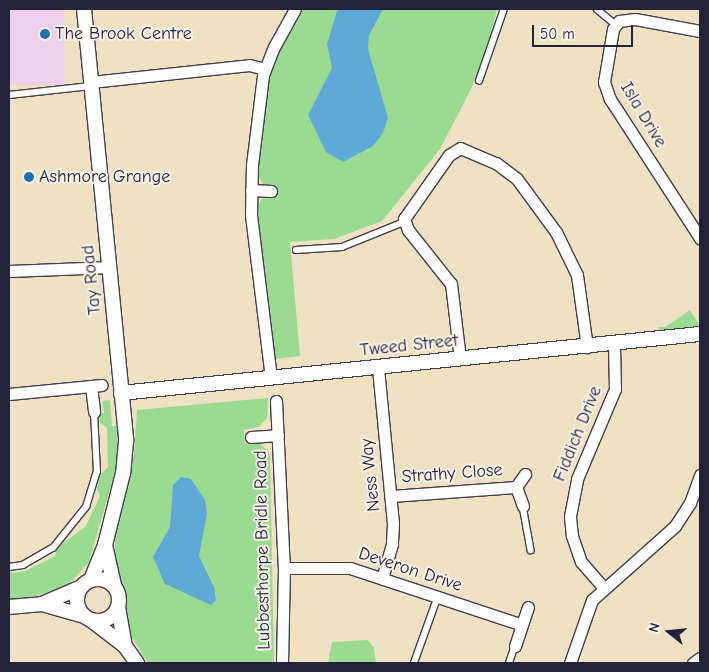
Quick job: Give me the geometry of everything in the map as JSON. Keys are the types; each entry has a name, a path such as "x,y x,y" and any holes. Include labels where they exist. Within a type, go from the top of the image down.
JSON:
{"street":[{"name":"Tay Road","path":"84,9 122,393 125,458 105,545 91,579"},
{"path":"271,378 251,215 254,138 265,69 296,9"},
{"path":"615,24 629,19 700,31"},
{"name":"Isla Drive","path":"615,24 605,89 700,238"},
{"path":"91,84 249,65 265,69"},
{"path":"460,360 451,284 404,222 407,210 456,149 468,149 503,168 532,196 569,256 581,290 587,347"},
{"path":"251,190 271,191"},
{"path":"9,271 110,267"},
{"name":"Tweed Street","path":"122,393 614,344 699,338"},
{"name":"Fiddich Drive","path":"603,587 581,562 574,544 570,516 577,479 615,389 614,344"},
{"name":"Ness Way","path":"378,368 391,496 392,539 382,579"},
{"path":"9,394 96,385 94,412"},
{"name":"Lubbesthorpe Bridle Road","path":"276,401 284,568 282,663"},
{"name":"Lubbesthorpe Bridle Road","path":"251,437 278,435"},
{"name":"Strathy Close","path":"516,487 524,474"},
{"path":"570,663 586,611 603,587 675,526 690,503 700,475"},
{"name":"Strathy Close","path":"391,496 516,487"},
{"name":"Strathy Close","path":"516,487 523,506"},
{"name":"Tay Road","path":"105,545 114,585"},
{"name":"Deveron Drive","path":"284,568 345,567 438,596 522,626"},
{"path":"9,607 42,604 79,588 91,579 107,580 114,585 120,600 118,607 125,646"},
{"path":"79,588 78,608 87,618 125,646 137,663"},
{"path":"42,604 87,618 107,619 118,607"},
{"path":"515,646 528,607"},
{"path":"693,663 700,658"}],"lane":[{"path":"479,81 504,9"},
{"path":"597,9 615,24"},
{"path":"9,95 91,84"},
{"path":"296,250 342,247 404,222"},
{"path":"9,567 23,565 53,548 86,507 97,472 94,412"},
{"path":"523,506 532,550"},
{"path":"414,663 438,596"},
{"path":"509,663 515,646"}],"shaded area":[{"name":"The Brook Centre","path":"9,9 64,9 64,85 9,85"}],"green space":[{"path":"301,9 497,9 490,39 473,85 440,149 382,221 334,239 290,242 300,356 274,359 255,210 262,199 276,196 276,187 263,184 256,172 268,79 276,55"},
{"path":"690,310 699,325 662,333 658,327 665,327"},
{"path":"268,398 267,418 259,427 244,430 245,444 259,444 268,450 270,457 274,663 148,663 126,628 124,590 114,563 116,526 134,454 137,410"},
{"path":"110,400 112,426 118,426 117,465 89,562 73,580 61,588 29,598 9,600 9,571 13,573 25,571 55,556 57,548 86,526 100,496 97,488 101,474 108,467 107,428 100,423 99,414 104,413 102,401"},
{"path":"368,640 374,648 376,663 328,663 332,642"}],"water":[{"path":"340,9 383,9 369,35 368,49 388,118 383,133 373,146 343,162 326,152 308,115 332,68 327,44 337,11"},
{"path":"181,477 191,479 205,500 207,514 199,556 214,587 216,600 211,605 165,584 153,557 170,527 173,485"}],"place":[{"name":"The Brook Centre","path":"45,34"},
{"name":"Ashmore Grange","path":"29,177"}]}
